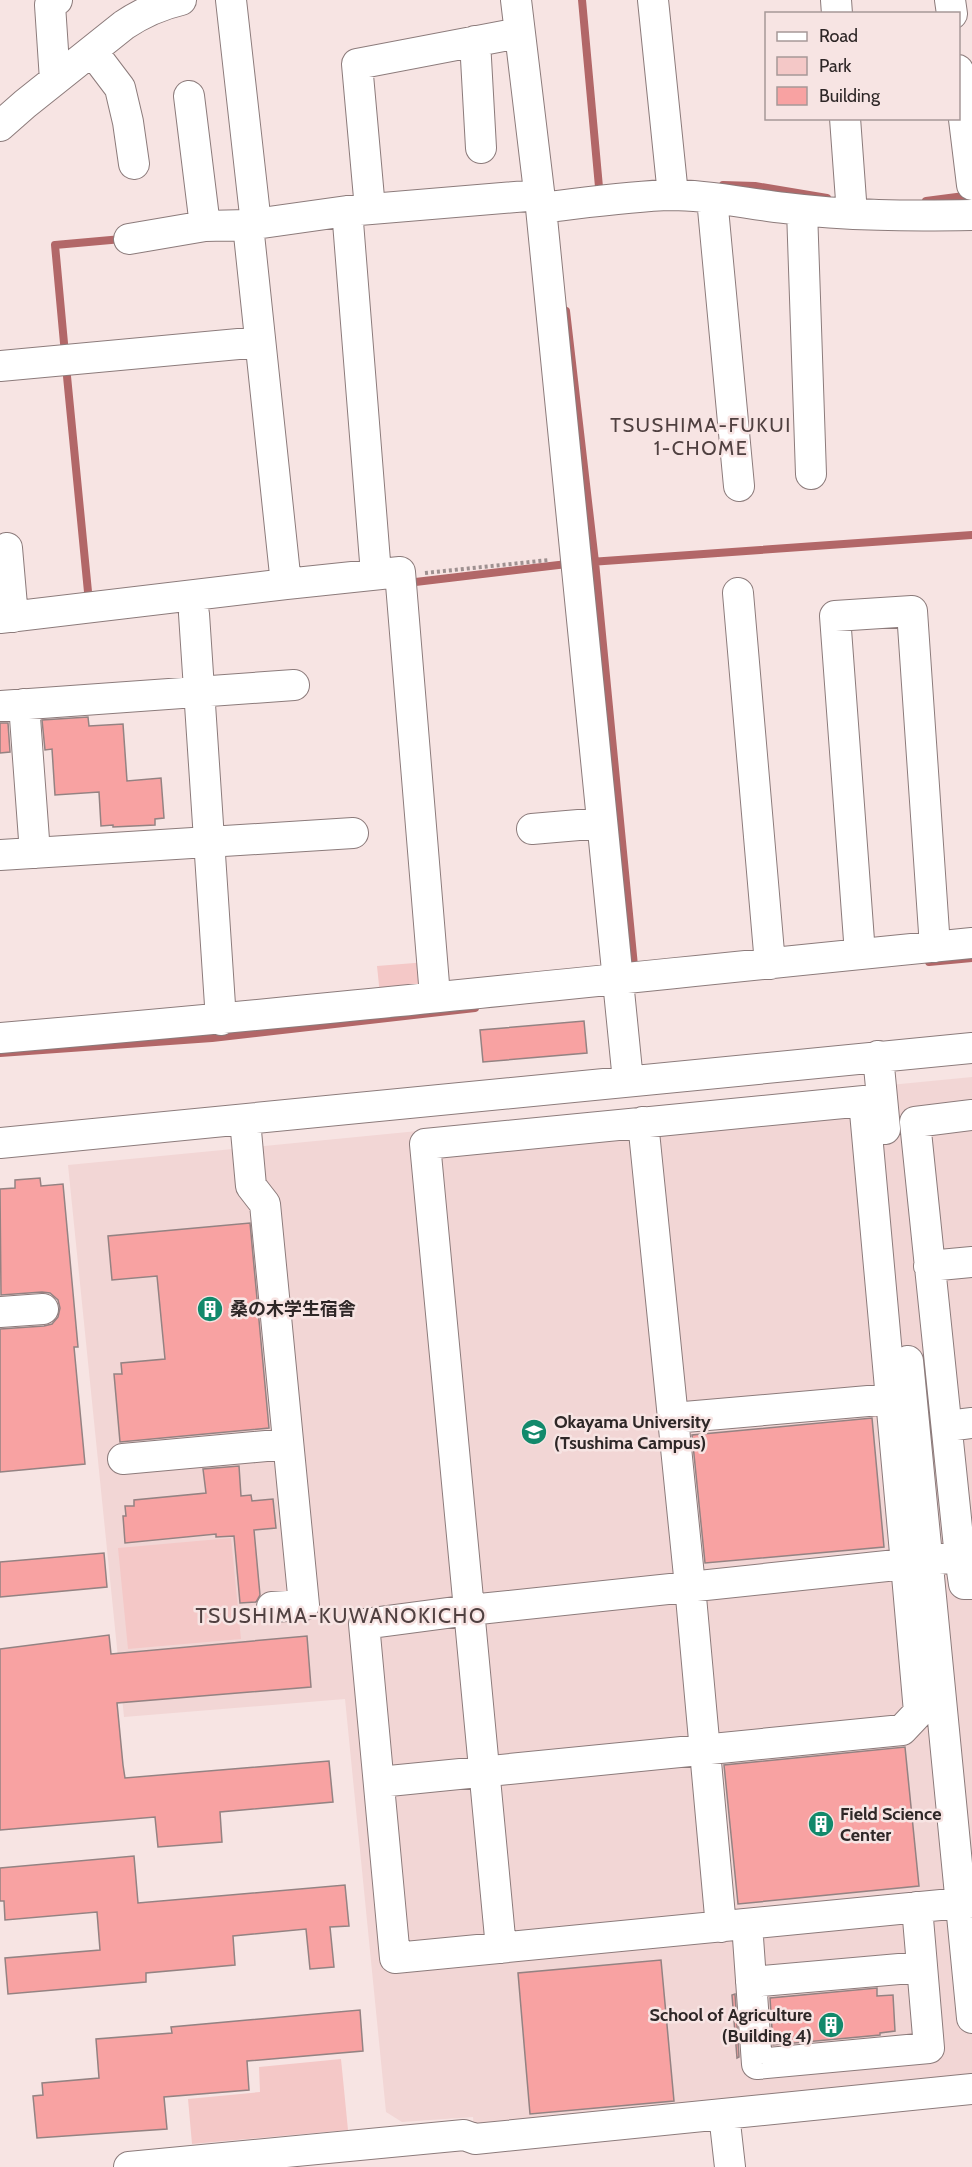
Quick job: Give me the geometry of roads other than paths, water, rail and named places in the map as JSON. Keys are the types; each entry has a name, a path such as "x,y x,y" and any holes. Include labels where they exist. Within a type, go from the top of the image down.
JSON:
{"street":[{"path":"55,80 50,5 57,0"},
{"path":"0,126 142,13 181,0"},
{"path":"231,0 260,342 286,584"},
{"path":"516,0 519,33 547,204 576,558 628,1081"},
{"path":"653,0 672,187"},
{"path":"435,996 359,215 357,64 519,33"},
{"path":"475,41 481,148"},
{"path":"92,51 120,88 134,165"},
{"path":"960,86 972,185"},
{"path":"189,96 205,226"},
{"path":"845,120 851,205"},
{"path":"129,239 205,226 250,229 359,215 603,200 672,187 712,198 802,210 851,205 875,216 972,215"},
{"path":"712,198 739,486"},
{"path":"802,210 812,474"},
{"path":"0,366 260,342"},
{"path":"7,548 7,618 286,584 395,578"},
{"path":"738,593 770,963"},
{"path":"860,954 835,616 912,611 935,947"},
{"path":"194,614 221,1020"},
{"path":"35,853 12,705 294,685"},
{"path":"532,829 602,823"},
{"path":"0,855 353,833"},
{"path":"0,1038 221,1020 435,996 619,990 770,963 972,943"},
{"path":"0,1143 972,1048"},
{"path":"379,1782 902,1730 918,1712 916,1562 878,1056"},
{"path":"501,1948 425,1144 864,1101 891,1399 966,1903 972,2018"},
{"path":"966,1903 395,1958 364,1624 470,1610 916,1562 966,1570 960,1425 929,1266 915,1122 972,1115"},
{"path":"244,1120 250,1186 265,1204 304,1605 273,1607"},
{"path":"643,1122 705,1750 734,1925 751,1982 757,2064 929,2048 917,1908"},
{"path":"929,1266 972,1262"},
{"path":"0,1312 43,1309"},
{"path":"673,1418 891,1399"},
{"path":"123,1459 288,1444"},
{"path":"751,1982 922,1967"},
{"path":"129,2167 464,2135 475,2139 972,2089"},
{"path":"724,2114 730,2167"}],"waterway":[{"path":"582,0 599,187"},
{"path":"723,185 755,186 827,198"},
{"path":"926,201 972,195"},
{"path":"65,354 55,245 122,239"},
{"path":"566,311 595,562 634,966"},
{"path":"66,366 89,602"},
{"path":"590,562 972,535"},
{"path":"407,583 567,564"},
{"path":"929,962 972,958"},
{"path":"0,1053 212,1038 475,1008"}],"place":[{"name":"桑の木学生宿舎","path":"210,1309"},
{"name":"Okayama University (Tsushima Campus)","path":"534,1432"},
{"name":"Field Science Center","path":"821,1824"},
{"name":"School of Agriculture (Building 4)","path":"831,2025"}],"district":[{"name":"TSUSHIMA-FUKUI 1-CHOME","path":"701,436"},
{"name":"TSUSHIMA-KUWANOKICHO","path":"341,1616"}]}
